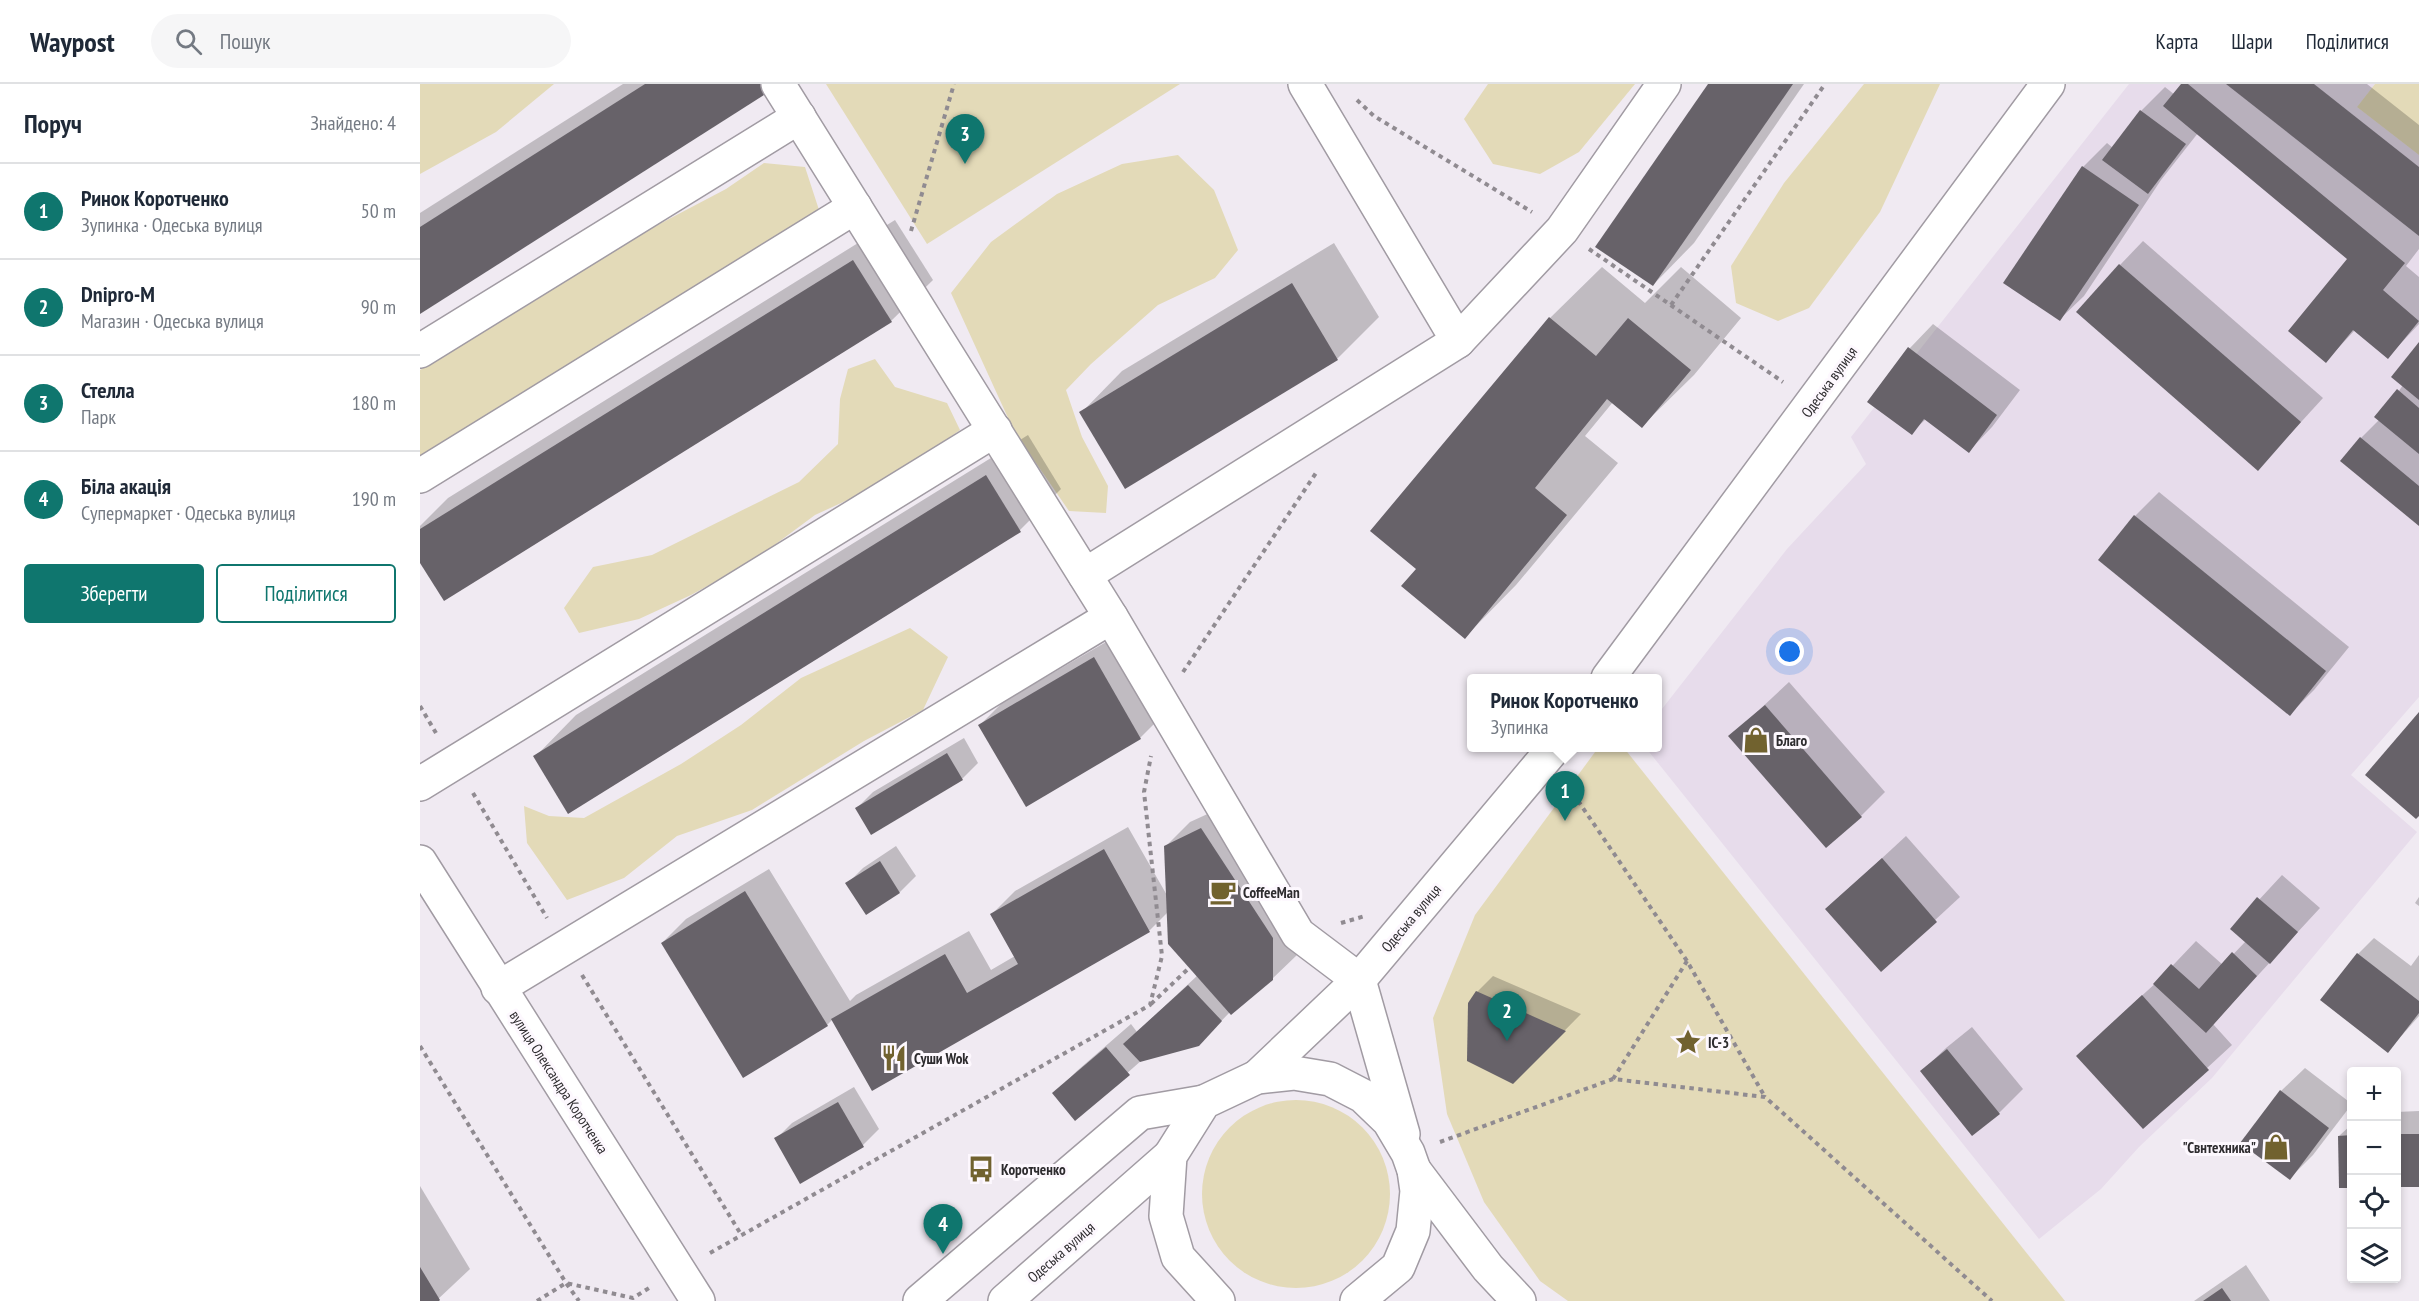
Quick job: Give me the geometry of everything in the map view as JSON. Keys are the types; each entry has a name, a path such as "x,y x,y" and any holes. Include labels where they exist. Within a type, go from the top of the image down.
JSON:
{"main road":[{"path":"778,84 1085,575 1298,934 1359,980 1411,1161 1417,1191 1413,1231 1398,1267 1357,1301"},
{"path":"1305,84 1458,341"},
{"path":"1085,575 1458,341 1562,230 1664,84"},
{"name":"Одеська вулиця","path":"1611,674 2048,84"},
{"path":"420,351 799,117"},
{"path":"420,476 855,207"},
{"path":"420,784 995,430"},
{"path":"498,988 1111,618"},
{"name":"Одеська вулиця","path":"1257,1077 1359,980 1550,752"},
{"name":"вулиця Олександра Коротченка","path":"420,862 698,1301"},
{"path":"921,1301 1140,1113 1204,1102 1257,1077 1294,1073 1330,1079 1363,1096 1389,1121 1411,1161 1488,1268 1519,1301"},
{"path":"1204,1102 1170,1156 1166,1216 1178,1257 1218,1301"},
{"name":"Одеська вулиця","path":"1005,1301 1170,1156"}],"path":[{"path":"899,275 954,84"},
{"path":"1671,305 1825,84"},
{"path":"1150,1005 1162,956 1144,792 1162,704 1319,469"},
{"path":"1550,752 1687,961 1765,1097 1992,1301"},
{"path":"1298,934 1373,914"},
{"path":"1613,1079 1687,961"},
{"path":"537,1301 566,1284 633,1298 1150,1005 1190,968"},
{"path":"420,1046 566,1284 579,1301"},
{"path":"1411,1161 1613,1079 1765,1097"}],"shaded area":[{"path":"420,84 554,84 496,132 420,174"},
{"path":"826,84 1180,84 927,244"},
{"path":"1488,84 1635,84 1579,152 1540,174 1493,164 1464,119"},
{"path":"1864,84 1940,84 1880,212 1809,308 1778,321 1736,303 1731,266 1784,183"},
{"path":"2129,84 2375,84 2357,107 2419,155 2419,697 2351,775 2417,832 2212,1078 2139,1147 2101,1189 2039,1239 1649,752 1662,752 1662,709 1787,549 1866,464 1851,437"},
{"path":"2375,84 2419,84 2419,155 2357,107"},
{"path":"1178,155 1214,190 1238,250 1215,278 1158,305 1091,364 1066,390 1082,437 1108,486 1106,513 1069,511 1014,431 951,293 991,242 1057,194 1122,164"},
{"path":"764,163 805,167 820,213 754,261 649,313 473,428 420,456 420,370 536,300 610,250 726,189"},
{"path":"875,359 895,387 947,403 960,430 889,481 815,515 753,561 691,595 639,619 579,633 564,608 593,567 652,555 799,482 838,444 840,399 848,369"},
{"path":"910,628 948,657 923,710 864,741 752,810 677,836 624,878 567,900 527,843 524,806 549,816 584,818 681,764 741,725 801,678"},
{"path":"1595,752 1627,752 2065,1301 1568,1301 1540,1281 1484,1202 1447,1114 1433,1018 1475,915"},
{"path":"1296,1100 1332,1107 1348,1116 1362,1128 1374,1142 1383,1158 1390,1194 1383,1230 1374,1246 1362,1260 1348,1272 1332,1281 1296,1288 1260,1281 1244,1272 1230,1260 1218,1246 1209,1230 1202,1194 1209,1158 1218,1142 1230,1128 1244,1116 1260,1107"}],"building":[{"path":"645,84 761,84 767,93 420,314 420,227"},
{"path":"1708,84 1793,84 1653,286 1595,247"},
{"path":"2181,84 2188,84 2405,263 2383,290 2419,321 2388,359 2353,330 2326,363 2288,331 2347,259 2163,106"},
{"path":"2226,84 2314,84 2419,167 2419,236"},
{"path":"2140,110 2186,144 2148,194 2102,160"},
{"path":"2082,166 2139,205 2060,321 2003,283"},
{"path":"853,260 892,322 444,601 420,563 420,529"},
{"path":"2119,264 2301,422 2258,471 2076,312"},
{"path":"1292,283 1338,360 1125,489 1079,412"},
{"path":"1549,317 1596,356 1628,318 1691,370 1642,428 1607,399 1535,488 1567,515 1465,639 1401,586 1416,569 1370,531"},
{"path":"2419,342 2419,400 2391,377"},
{"path":"1908,347 1997,415 1969,453 1924,419 1912,435 1867,402"},
{"path":"2397,389 2419,408 2419,454 2374,417"},
{"path":"2360,437 2419,486 2419,526 2340,461"},
{"path":"986,475 1021,532 568,814 533,756"},
{"path":"2134,515 2326,671 2290,716 2098,560"},
{"path":"1094,657 1141,739 1026,807 978,725"},
{"path":"1765,705 1862,817 1826,848 1728,736"},
{"path":"2419,712 2419,816 2416,819 2365,775"},
{"path":"947,753 963,780 871,835 855,808"},
{"path":"1201,828 1273,938 1273,980 1231,1015 1168,944 1164,846"},
{"path":"1104,849 1150,932 872,1091 831,1019 945,954 967,993 1018,964 990,914"},
{"path":"1882,858 1937,922 1881,972 1825,909"},
{"path":"880,861 900,893 866,915 845,883"},
{"path":"745,891 828,1026 743,1078 661,943"},
{"path":"2257,897 2298,932 2270,964 2230,929"},
{"path":"2232,952 2257,976 2206,1033 2153,984 2171,964 2199,989"},
{"path":"2357,953 2419,1001 2419,1013 2388,1053 2320,1000"},
{"path":"1188,985 1222,1021 1199,1046 1140,1062 1123,1044"},
{"path":"1476,991 1566,1031 1513,1084 1467,1061 1468,1003"},
{"path":"2142,995 2209,1070 2143,1129 2076,1056"},
{"path":"1106,1047 1130,1075 1075,1121 1052,1093"},
{"path":"1947,1049 2000,1114 1972,1136 1920,1071"},
{"path":"2280,1090 2329,1128 2290,1180 2240,1143"},
{"path":"838,1102 864,1147 800,1184 774,1138"},
{"path":"2401,1134 2419,1134 2419,1187 2401,1187"},
{"path":"2347,1135 2347,1188 2339,1188 2338,1136"},
{"path":"420,1267 440,1300 439,1301 420,1301"},
{"path":"2222,1288 2231,1301 2203,1301"}],"place":[{"name":"Стелла","path":"965,164"},
{"name":"Благо","path":"1756,740"},
{"name":"Ринок Коротченко","path":"1565,821"},
{"name":"CoffeeMan","path":"1223,892"},
{"name":"Dnipro-M","path":"1507,1041"},
{"name":"ІС-3","path":"1688,1042"},
{"name":"Суши Wok","path":"894,1058"},
{"name":"\"Свнтехника\"","path":"2276,1147"},
{"name":"Коротченко","path":"981,1169"},
{"name":"Біла акація","path":"943,1254"}]}
